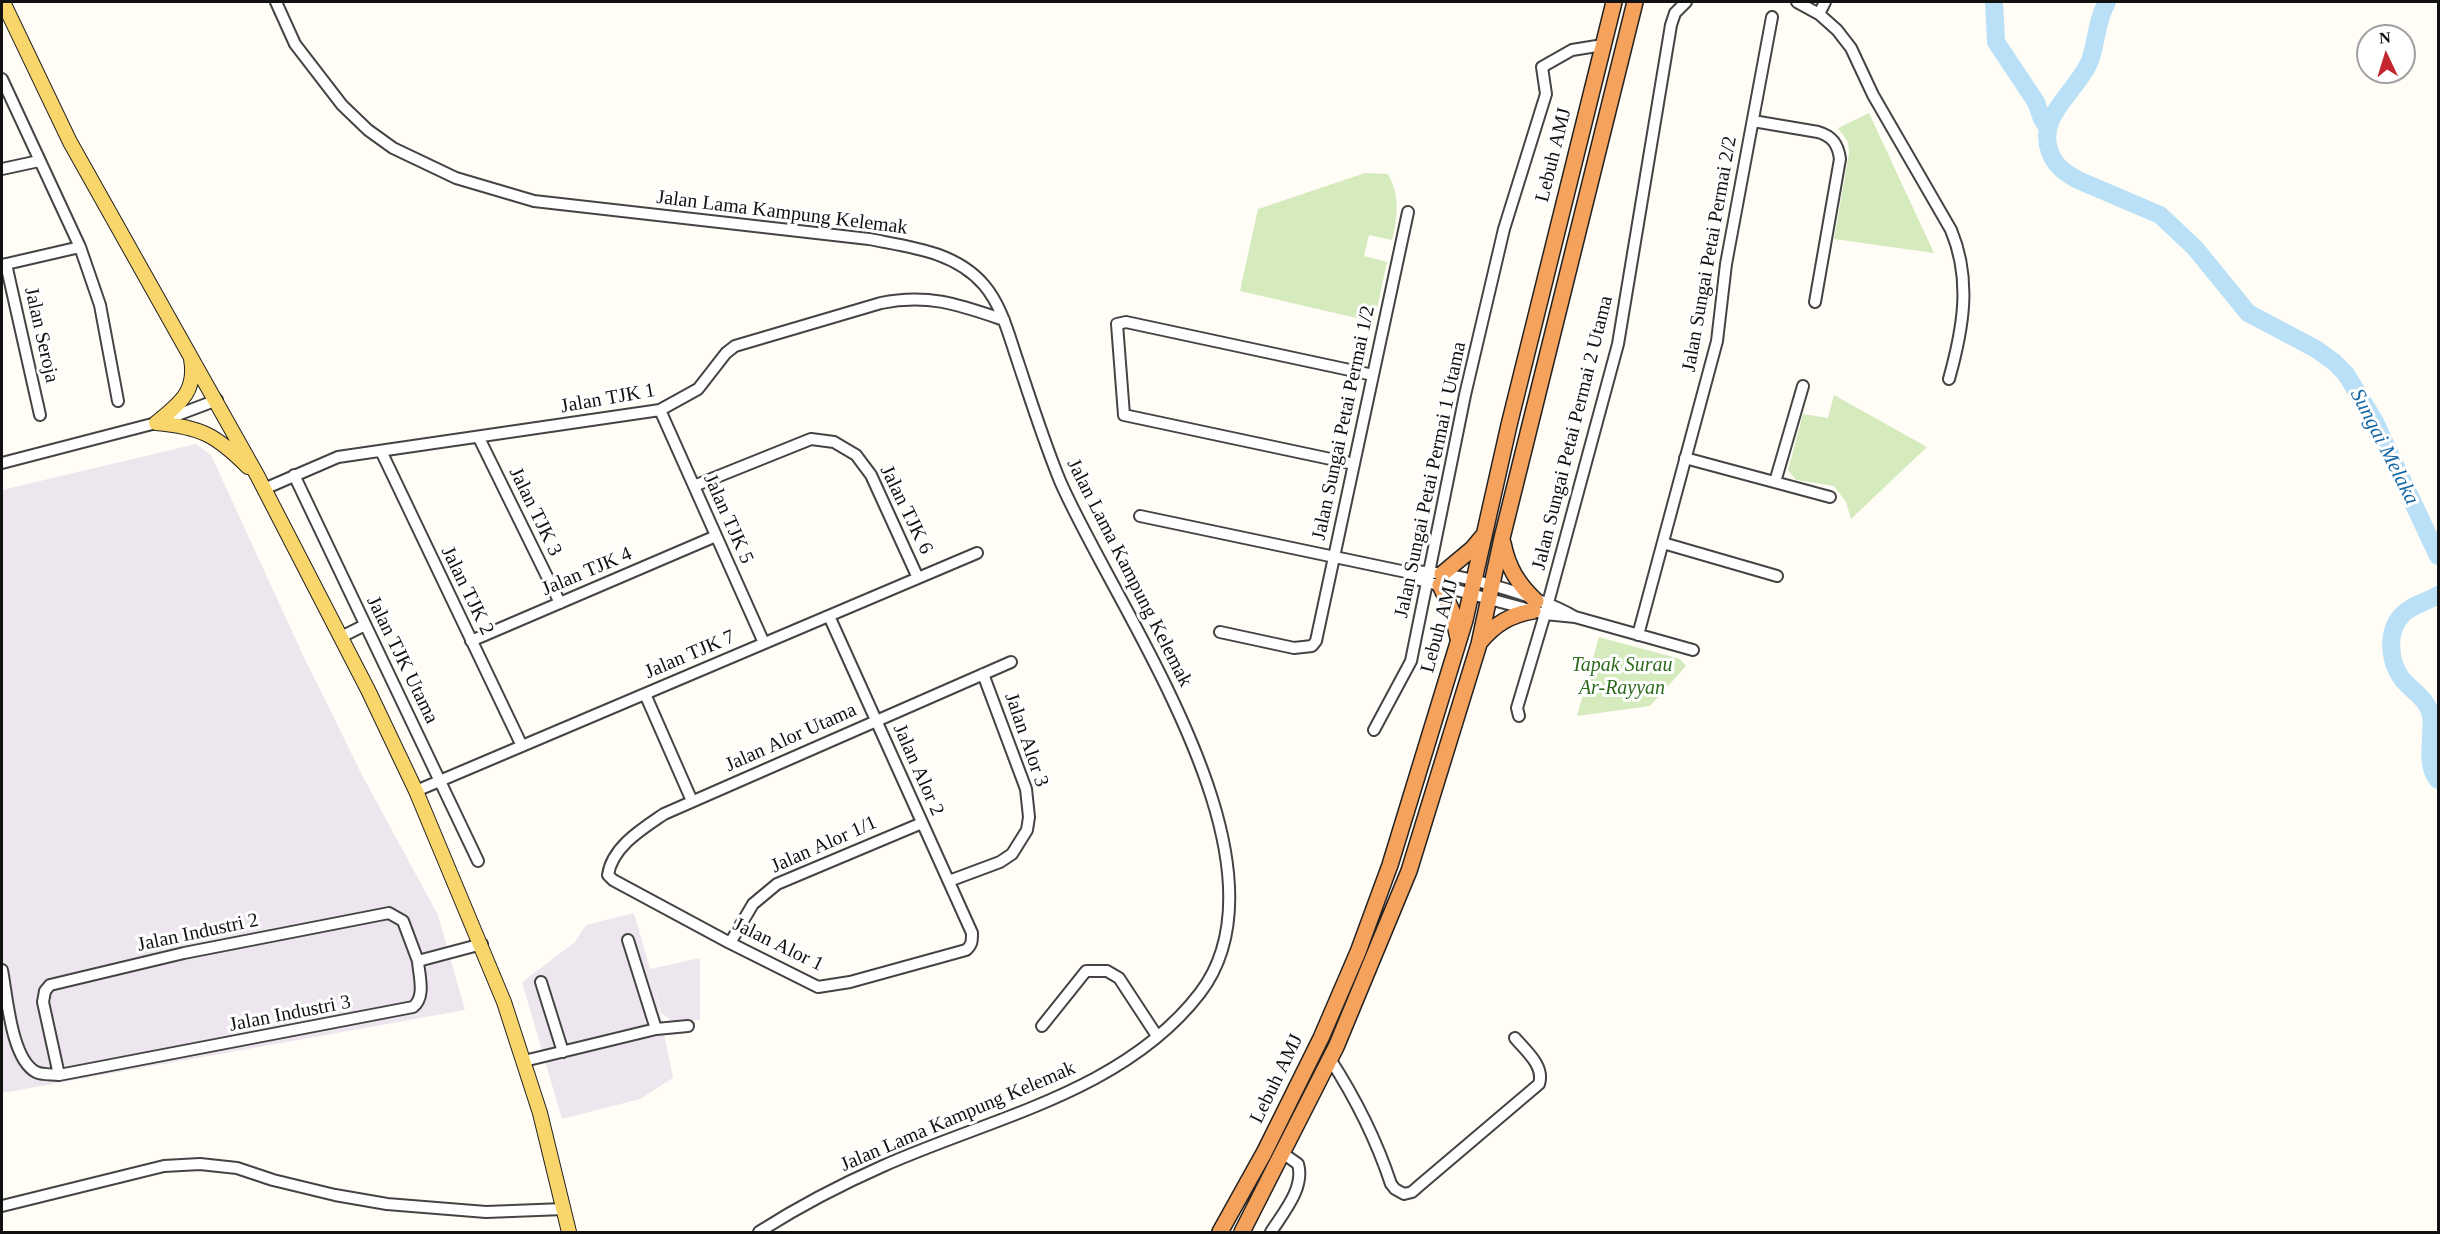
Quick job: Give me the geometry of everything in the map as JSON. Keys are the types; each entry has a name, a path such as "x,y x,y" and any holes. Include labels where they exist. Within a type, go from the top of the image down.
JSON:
{"highway":[{"name":"Lebuh AMJ","path":"1220,1233 1264,1153 1316,1049 1358,952 1390,865 1458,644 1614,2"},
{"name":"Lebuh AMJ","path":"1242,1233 1284,1154 1330,1059 1409,871 1479,644 1502,538 1635,2"},
{"path":"1458,644 1452,611 1435,578 1472,549 1484,534"},
{"path":"1479,644 1489,631 1502,621 1518,613 1540,607 1513,575 1506,559 1502,538"}],"main road":[{"path":"3,2 70,142 217,400 257,475 341,637 416,791 482,944 524,1061 569,1233"},
{"path":"156,423 188,391 193,378 190,352"},
{"path":"156,423 186,426 212,436 257,475"}],"street":[{"name":"Jalan Lama Kampung Kelemak","path":"276,2 295,44 342,105 384,142 419,163 456,178 534,201 869,239 921,249 956,262 972,274 985,286 1004,321 1060,481 1194,744 1220,830 1225,854 1228,896 1226,937 1213,973 1200,993 1176,1019 1128,1058 1058,1098 883,1166 807,1204 759,1233"},
{"name":"Jalan Sungai Petai Permai 2 Utama","path":"1519,716 1517,708 1540,607 1618,344 1671,25 1675,14 1686,2"},
{"path":"1797,2 1819,15 1837,30 1851,48 1873,95 1958,246 1964,281 1963,322 1949,379"},
{"path":"1819,15 1825,2"},
{"name":"Jalan Sungai Petai Permai 2/2","path":"1638,635 1717,341 1726,264 1772,17"},
{"name":"Jalan Sungai Petai Permai 1 Utama","path":"1374,730 1412,661 1435,578 1465,395 1504,229 1546,94 1542,67 1572,50 1602,45"},
{"path":"2,79 80,247 100,305 118,401"},
{"path":"1753,121 1818,132 1827,135 1839,148 1840,159 1815,302"},
{"path":"2,169 39,161"},
{"name":"Jalan Sungai Petai Permai 1/2","path":"1220,632 1294,648 1312,646 1316,641 1408,212"},
{"path":"4,264 80,247"},
{"name":"Jalan Seroja","path":"4,264 40,414"},
{"name":"Jalan TJK 1","path":"264,489 338,457 660,410 698,389 726,353 735,346 903,298 923,298 963,306 1004,321"},
{"path":"1354,464 1124,415 1117,324 1126,322 1373,375"},
{"path":"1775,482 1803,386"},
{"path":"2,463 156,423 217,400"},
{"name":"Jalan TJK 5","path":"660,410 764,643"},
{"name":"Jalan TJK 3","path":"479,438 560,603"},
{"name":"Jalan TJK 6","path":"694,486 811,439 834,442 856,455 872,475 918,578"},
{"name":"Jalan TJK 2","path":"381,451 522,746"},
{"path":"1685,458 1830,497"},
{"name":"Jalan TJK Utama","path":"294,475 478,861"},
{"path":"1140,516 1435,578 1693,650"},
{"name":"Jalan TJK 4","path":"471,641 716,536"},
{"path":"1663,543 1777,576"},
{"name":"Jalan TJK 7","path":"416,791 977,553"},
{"name":"Jalan Alor 2","path":"829,616 949,881 972,933 972,939"},
{"path":"341,637 365,625"},
{"name":"Jalan Alor Utama","path":"608,876 613,857 638,833 664,814 1011,662"},
{"name":"Jalan Alor 3","path":"949,881 1000,862 1012,854 1027,830 1029,817 1026,789 983,674"},
{"path":"645,694 692,801"},
{"name":"Jalan Alor 1/1","path":"730,943 753,904 777,884 922,823"},
{"name":"Jalan Alor 1","path":"608,876 730,943 818,987 850,982 928,962 966,950 971,946 972,939"},
{"name":"Jalan Industri 2","path":"59,1075 43,1002 45,992 50,985 184,953 389,913 403,921 418,961"},
{"path":"628,940 656,1029"},
{"path":"418,961 482,944"},
{"name":"Jalan Industri 3","path":"59,1075 414,1007 420,1002 421,996 418,961"},
{"path":"2,970 17,1049 24,1063 36,1072 59,1075"},
{"path":"1042,1026 1086,971 1107,971 1119,978 1157,1035"},
{"path":"541,982 563,1052"},
{"path":"524,1061 656,1029 688,1026"},
{"path":"1330,1059 1370,1127 1391,1184 1404,1194 1412,1192 1539,1084 1541,1079 1538,1066 1515,1038"},
{"path":"1271,1233 1294,1195 1300,1180 1298,1164 1284,1154"},
{"path":"2,1206 164,1166 200,1164 237,1168 273,1180 335,1195 387,1204 486,1212 564,1209"}],"shaded area":[{"path":"196,444 211,455 302,653 363,777 438,915 465,1010 2,1093 2,490"},
{"path":"634,913 650,969 700,958 700,1020 674,1022 661,1013 655,988 673,1078 640,1099 562,1119 522,982 575,942 586,925"}],"green space":[{"path":"1869,113 1934,253 1834,239 1849,153 1848,142 1838,128"},
{"path":"1365,173 1388,174 1395,190 1397,206 1392,240 1369,235 1364,256 1387,262 1374,322 1240,291 1258,209"},
{"path":"1834,395 1927,447 1851,519 1846,502 1834,486 1796,480 1788,470 1803,414 1828,418"},
{"name":"Tapak Surau Ar-Rayyan","path":"1599,637 1680,659 1686,666 1650,706 1577,716"}],"waterway":[{"path":"1994,2 1996,42 2036,102 2048,128"},
{"name":"Sungai Melaka","path":"2107,2 2089,63 2059,105 2048,127 2047,139 2055,161 2065,172 2078,180 2160,215 2195,248 2248,313 2316,349 2346,374 2375,422 2438,556"},
{"name":"Sungai Melaka","path":"2438,595 2402,615 2393,630 2391,648 2398,673 2423,700 2429,710 2432,724 2431,766 2438,780"}]}
